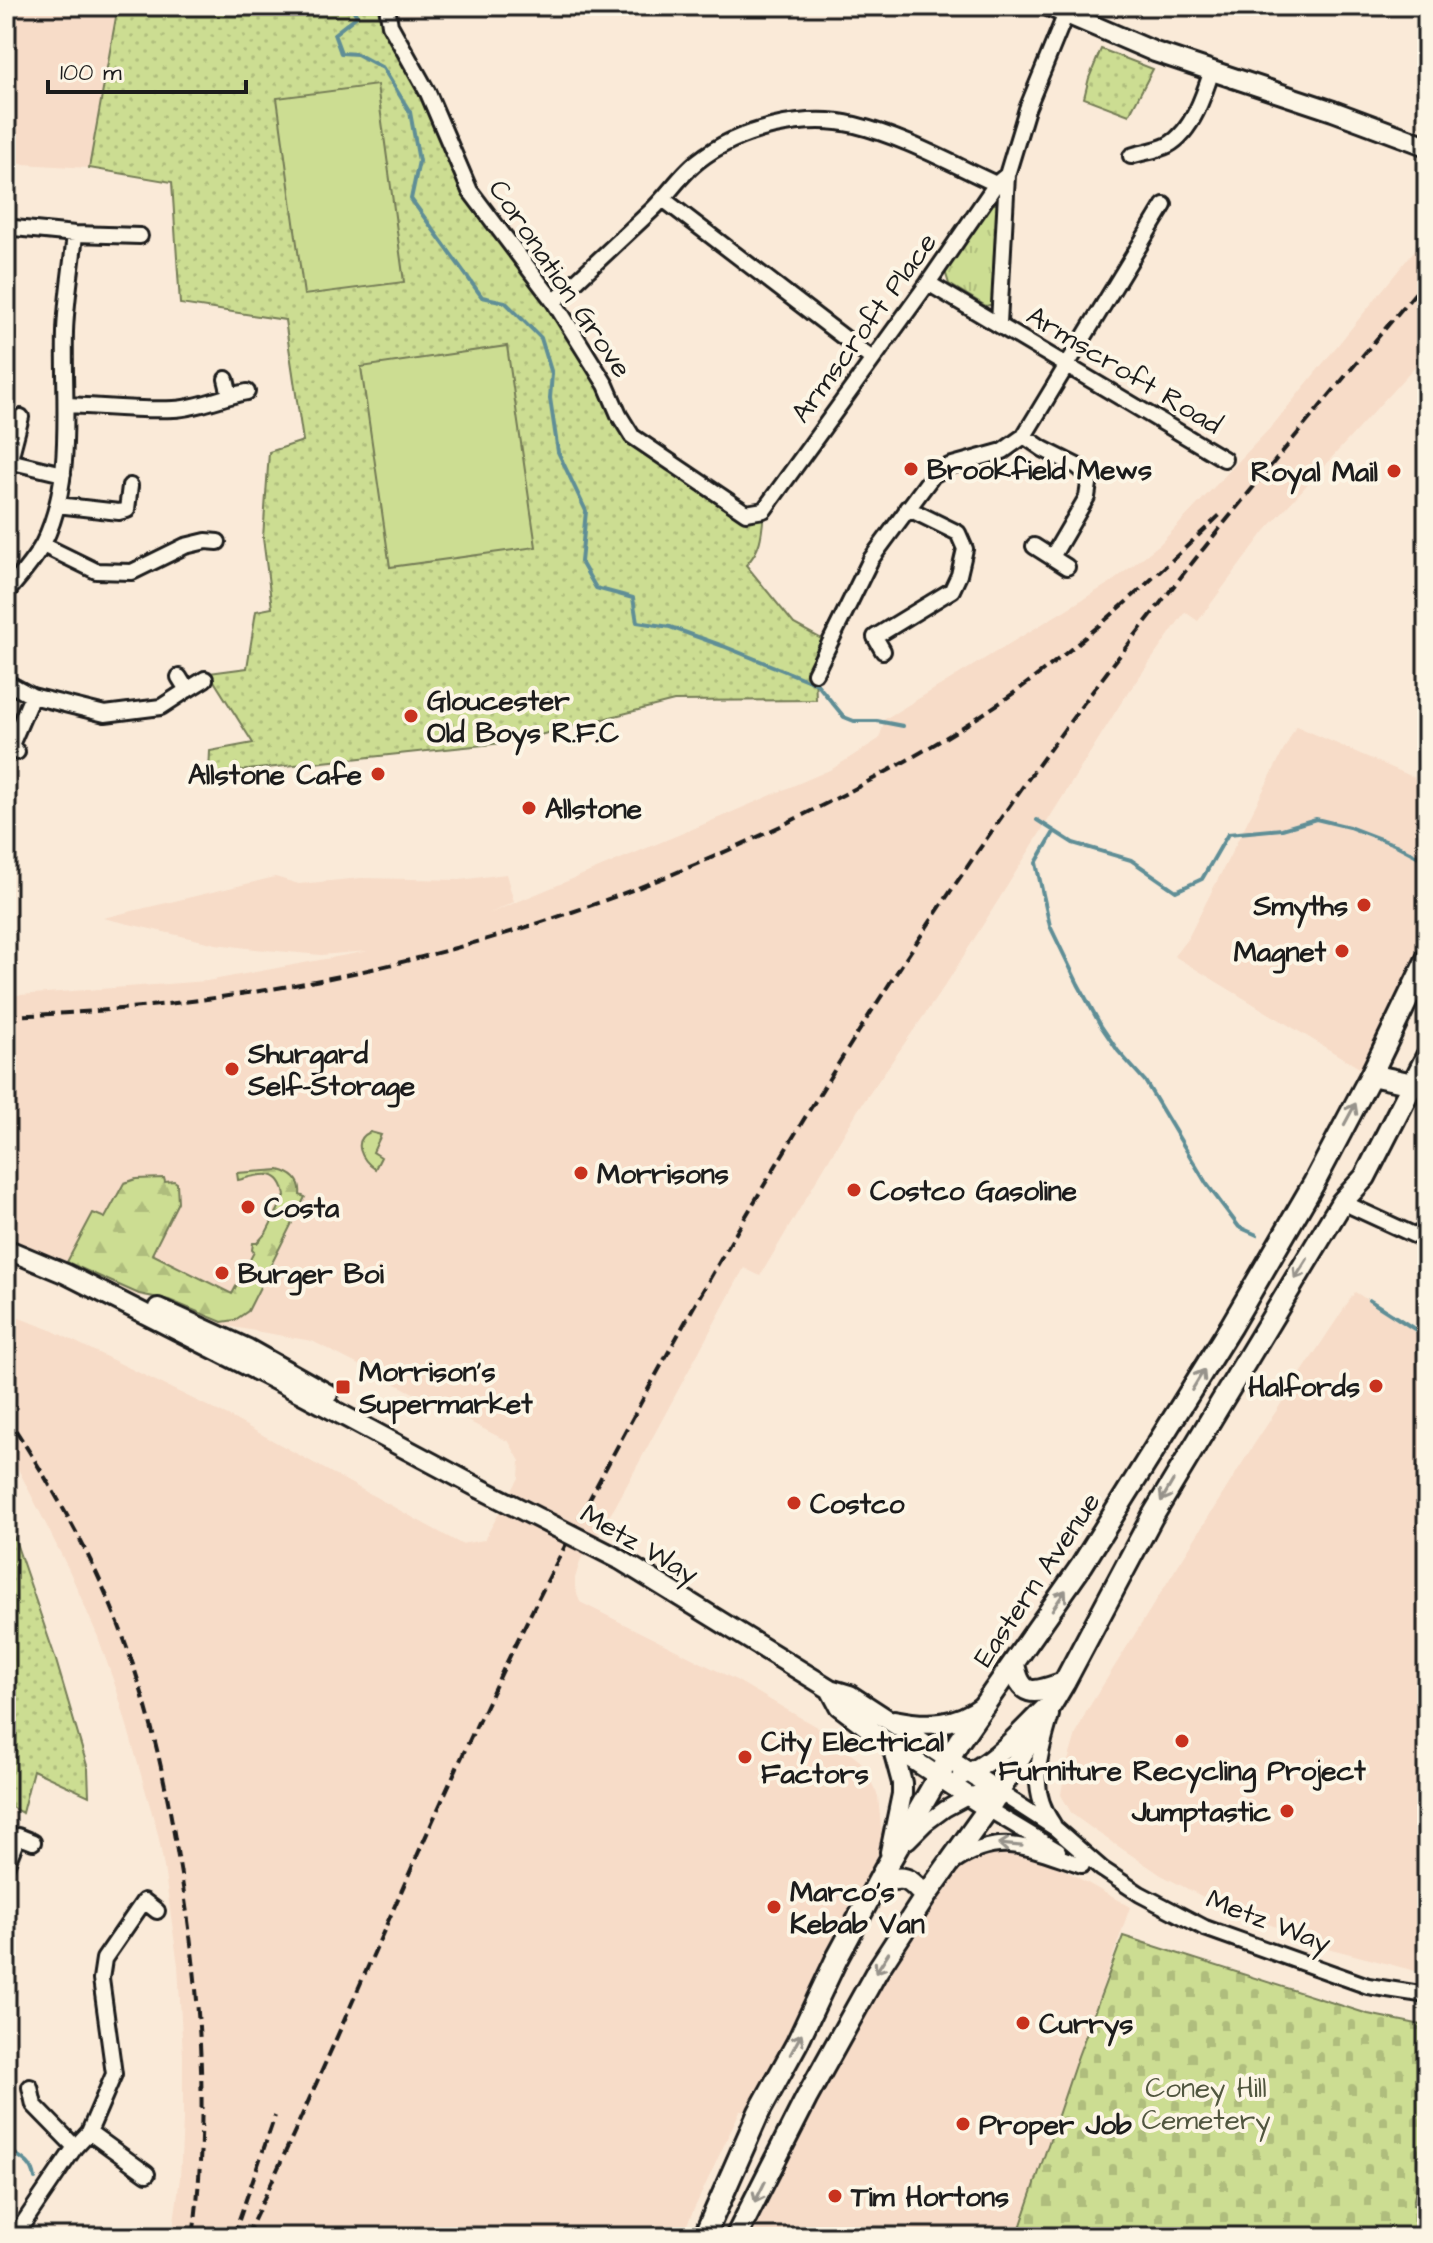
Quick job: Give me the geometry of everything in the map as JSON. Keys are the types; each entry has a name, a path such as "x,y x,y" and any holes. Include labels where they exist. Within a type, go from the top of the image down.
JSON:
{"highway":[{"name":"Eastern Avenue","path":"704,2237 759,2112 882,1876 985,1703 1082,1565 1219,1346 1314,1183 1427,959"},
{"path":"736,2237 838,2038 877,1971 994,1800 1061,1689 1152,1517 1342,1202 1365,1177 1427,1056"},
{"path":"1371,1075 1413,1084"},
{"path":"1314,1183 1342,1202"},
{"path":"1014,1664 1018,1683 1023,1688 1031,1691 1061,1689"},
{"path":"882,1876 906,1878 925,1897"}],"main road":[{"path":"1048,6 1068,10 1155,52 1427,146"},
{"name":"Metz Way","path":"6,1249 66,1274 619,1559 830,1689 850,1695 884,1717 944,1768 969,1796 994,1800"},
{"name":"Metz Way","path":"830,1689 839,1706 892,1746 944,1768"},
{"path":"944,1768 970,1773 988,1761 1016,1737 1061,1689"},
{"path":"884,1717 909,1723 940,1724 966,1716 985,1703"},
{"path":"882,1876 902,1794 892,1746"},
{"name":"Metz Way","path":"970,1773 994,1800"}],"street":[{"name":"Coronation Grove","path":"387,6 390,25 428,93 470,191 554,302 606,385 632,436 746,513 764,510"},
{"name":"Armscroft Road","path":"999,323 1001,180 1068,10"},
{"path":"1131,156 1169,145 1182,133 1194,115 1212,70"},
{"path":"554,302 663,199 698,161 756,131 783,124 818,121 851,124 888,135 1001,180"},
{"name":"Armscroft Place","path":"764,510 1001,180"},
{"path":"663,199 872,359"},
{"path":"815,673 871,559 933,475 942,469 1003,451 1024,436 1164,205"},
{"path":"14,228 140,236"},
{"path":"9,583 43,545 57,505 63,474 75,234"},
{"name":"Armscroft Road","path":"928,283 1224,459"},
{"path":"226,379 230,395"},
{"path":"66,405 175,410 247,392"},
{"path":"21,417 8,467 63,474"},
{"path":"1024,436 1077,466 1085,473 1089,484 1087,497 1052,557"},
{"path":"57,505 119,512 127,510 130,486"},
{"path":"883,651 875,637 952,590 965,549 958,533 907,508"},
{"path":"43,545 96,571 132,572 210,537"},
{"path":"1034,546 1067,567"},
{"path":"6,682 32,696 105,714 161,707 183,684 205,679"},
{"path":"11,746 32,696"},
{"path":"1342,1202 1427,1241"},
{"path":"1055,1828 1039,1801 1037,1775 1047,1728 1061,1689"},
{"path":"882,1876 926,1823 969,1796"},
{"name":"Metz Way","path":"994,1800 1055,1828 1102,1869 1140,1894 1205,1928 1368,1986 1427,1995"},
{"name":"Metz Way","path":"994,1800 1082,1865 1102,1869"},
{"path":"6,1866 18,1836 33,1842"},
{"path":"944,1871 968,1853 997,1844 1021,1845 1082,1865"},
{"path":"14,2237 75,2147 89,2132 114,2074 101,1979 104,1959 138,1896 157,1911"},
{"path":"30,2087 34,2105 75,2147"},
{"path":"89,2132 147,2174"}],"shaded area":[{"path":"6,6 118,6 89,168 6,163"},
{"path":"1427,235 1427,353 1265,531 1198,621 1185,612 1121,703 948,981 858,1110 760,1276 744,1268 615,1507 581,1559 575,1578 580,1602 736,1680 820,1729 861,1762 878,1796 885,1869 759,2112 740,2111 681,2237 172,2237 180,2178 183,2055 178,1965 164,1867 158,1834 117,1691 98,1637 69,1570 6,1445 6,1311 232,1418 461,1544 484,1540 519,1478 520,1461 509,1442 312,1341 216,1324 157,1298 138,1296 6,1236 6,996 207,981 368,951 321,955 255,949 216,944 103,918 275,877 299,884 361,878 460,880 506,874 514,902 488,914 832,769 879,739 885,719 1113,581 1160,544 1273,425"},
{"path":"1296,726 1427,783 1427,959 1371,1075 1174,956 1188,938"},
{"path":"1355,1292 1427,1337 1427,1974 1331,1949 1211,1901 1161,1875 1094,1830 1072,1814 1061,1795 1076,1734 1086,1712 1253,1446"},
{"path":"991,1851 1021,1853 1061,1868 1130,1907 1017,2237 746,2237 904,1945 959,1869 968,1860"}],"green space":[{"path":"118,6 387,6 470,191 554,302 631,436 746,513 764,510 758,546 746,565 794,624 829,643 815,673 816,700 674,701 512,742 209,774 210,751 253,743 209,673 247,668 256,611 272,608 263,538 269,452 303,441 285,320 180,304 172,182 89,168"},
{"path":"1101,49 1153,69 1129,115 1084,98"},
{"path":"377,85 404,282 304,295 277,98"},
{"path":"992,204 998,204 993,304 986,306 949,284 945,271"},
{"path":"507,346 536,547 390,567 361,367"},
{"path":"370,1132 381,1135 373,1152 381,1157 375,1169 360,1150 361,1140"},
{"path":"279,1170 295,1178 300,1195 305,1197 248,1311 235,1320 222,1322 169,1300 139,1294 67,1262 93,1213 105,1218 124,1183 136,1179 164,1178 165,1182 177,1183 178,1202 152,1254 232,1294 254,1252 253,1243 257,1243 266,1233 285,1196 283,1186 274,1176 261,1175 238,1180 237,1173"},
{"path":"14,1537 55,1657 88,1769 89,1796 33,1770 22,1813 6,1804 6,1543"},
{"name":"Coney Hill Cemetery","path":"1123,1936 1368,2014 1427,2026 1427,2127 1413,2205 1427,2209 1427,2237 1017,2237 1078,2056"}],"waterway":[{"path":"351,6 357,16 334,34 341,53 357,54 383,68 410,112 419,161 411,199 482,297 505,302 541,338 552,374 550,398 558,452 586,511 581,562 596,588 633,598 637,622 670,627 817,684 844,717 854,721 903,726"},
{"path":"1037,820 1073,843 1131,860 1176,891 1202,879 1228,834 1282,829 1316,819 1349,827 1419,857 1427,856"},
{"path":"1054,832 1036,863 1050,926 1078,984 1118,1051 1145,1081 1206,1183 1239,1227 1257,1235"},
{"path":"1369,1300 1427,1337"},
{"path":"6,2148 28,2164 35,2179"}],"railway":[{"path":"246,2237 459,1763 521,1634 675,1341 817,1098 918,940 1072,719 1220,528 1427,279"},
{"path":"6,1016 110,1010 214,998 316,981 418,958 518,930 616,896 713,857 881,774 1001,702 1088,635 1222,513"},
{"path":"6,1415 63,1508 100,1581 134,1667 160,1761 186,1904 197,1999 202,2094 193,2237"},
{"path":"233,2237 275,2116"}],"place":[{"name":"Brookfield Mews","path":"911,469"},
{"name":"Royal Mail","path":"1394,471"},
{"name":"Gloucester Old Boys R.F.C","path":"411,716"},
{"name":"Allstone Cafe","path":"378,774"},
{"name":"Allstone","path":"529,808"},
{"name":"Smyths","path":"1364,905"},
{"name":"Magnet","path":"1342,951"},
{"name":"Shurgard Self-Storage","path":"232,1069"},
{"name":"Morrisons","path":"581,1173"},
{"name":"Costco Gasoline","path":"854,1190"},
{"name":"Costa","path":"248,1207"},
{"name":"Burger Boi","path":"222,1273"},
{"name":"Halfords","path":"1376,1386"},
{"name":"Morrison's Supermarket","path":"343,1387"},
{"name":"Costco","path":"794,1503"},
{"name":"Furniture Recycling Project","path":"1182,1741"},
{"name":"City Electrical Factors","path":"745,1757"},
{"name":"Jumptastic","path":"1287,1811"},
{"name":"Marco's Kebab Van","path":"774,1907"},
{"name":"Currys","path":"1023,2023"},
{"name":"Proper Job","path":"963,2124"},
{"name":"Tim Hortons","path":"835,2196"}]}
